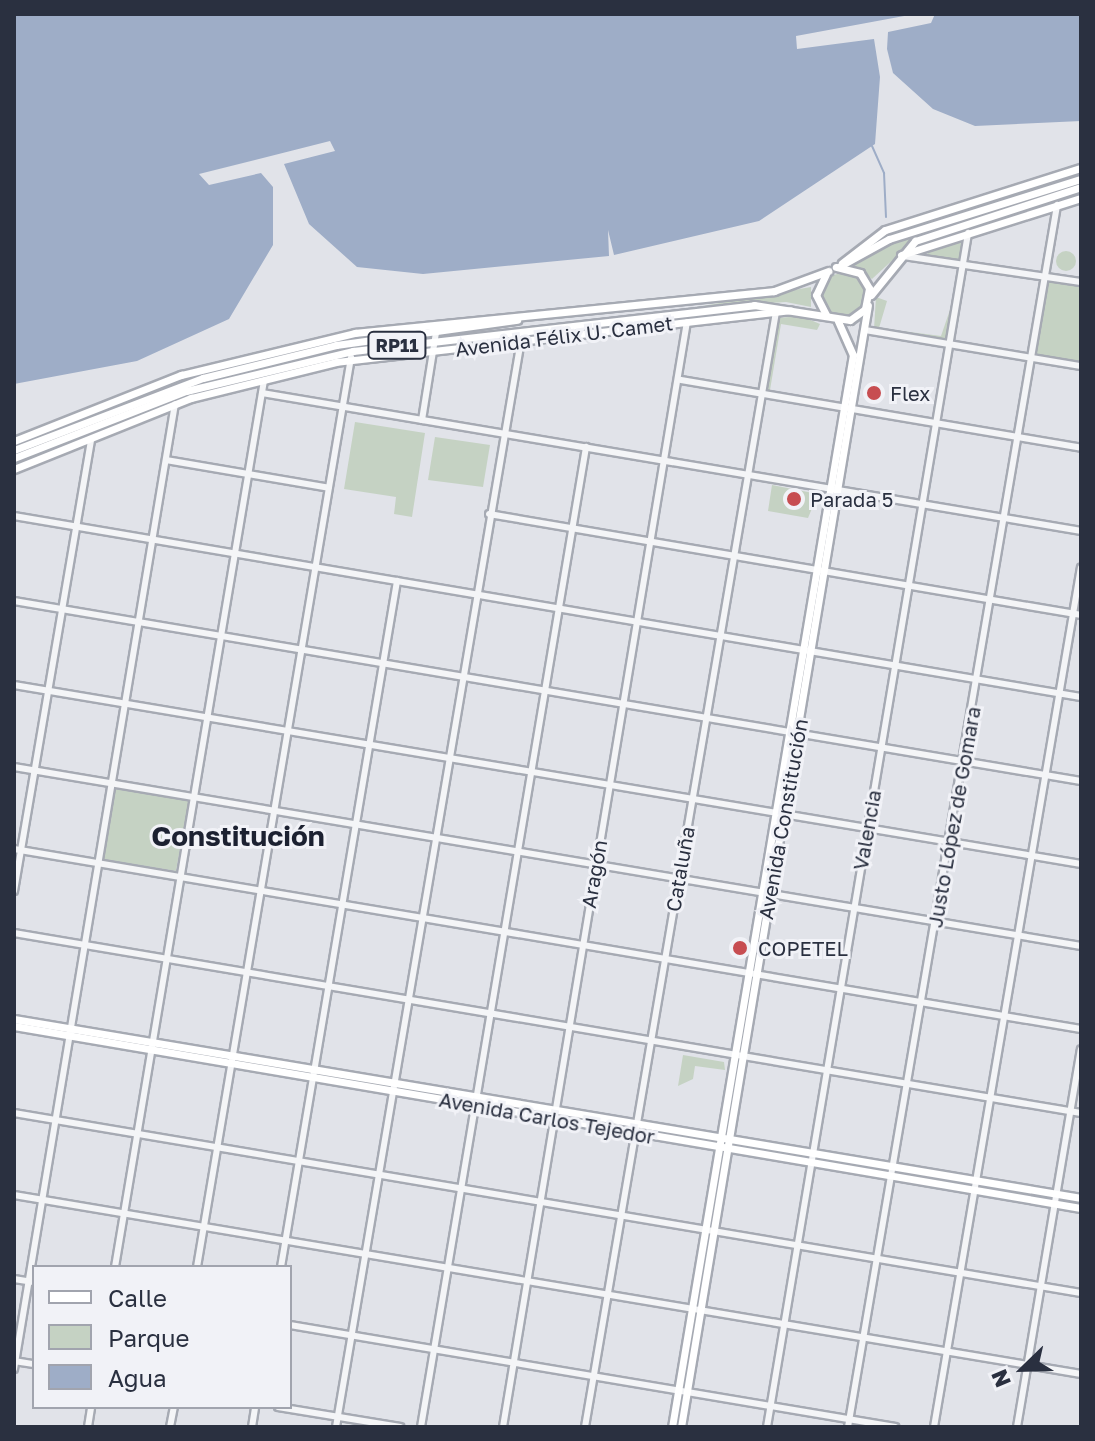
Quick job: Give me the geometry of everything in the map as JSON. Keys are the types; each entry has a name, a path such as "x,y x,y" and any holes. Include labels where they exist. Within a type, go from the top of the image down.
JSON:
{"main road":[{"name":"Avenida Félix U. Camet","path":"835,268 852,249 885,230 1081,168"},
{"name":"Avenida Félix U. Camet","path":"14,441 181,375 354,342 535,317 774,291 835,268 895,237 1081,179"},
{"path":"838,321 855,318 899,255 922,238 1081,187"},
{"path":"899,255 1079,199"},
{"path":"828,317 816,295 835,268 863,276 869,300"},
{"name":"Avenida Constitución","path":"672,1427 682,1391 696,1312 847,411 869,300"},
{"name":"Avenida Félix U. Camet","path":"436,332 754,305 796,309 828,317"},
{"name":"Avenida Félix U. Camet","path":"14,469 91,442 175,404 351,360 796,309"},
{"name":"RP11","path":"828,317 838,321"},
{"name":"Avenida Constitución","path":"838,321 853,347 847,411"},
{"name":"Avenida Félix U. Camet","path":"14,450 183,384 354,342"},
{"name":"Avenida Félix U. Camet","path":"14,458 186,391 354,342"},
{"name":"Avenida Carlos Tejedor","path":"14,1019 70,1032"},
{"name":"Avenida Carlos Tejedor","path":"14,1026 70,1032 395,1087 556,1119 1081,1208"},
{"name":"Avenida Carlos Tejedor","path":"475,1101 554,1109 1081,1198"},
{"name":"Avenida Constitución","path":"681,1427 682,1391"}],"street":[{"name":"Justo López de Gomara","path":"849,1423 937,922 1057,205"},
{"name":"Valencia","path":"767,1427 968,233"},
{"path":"899,255 1081,282"},
{"name":"Cataluña","path":"585,1427 676,878 776,312"},
{"name":"Aragón","path":"503,1427 538,1201 556,1119 554,1109 571,1027 609,786 681,380 687,322"},
{"path":"865,330 1081,366"},
{"path":"422,420 436,332"},
{"path":"336,1427 521,340"},
{"path":"197,1265 354,342"},
{"path":"115,1265 264,380"},
{"path":"681,380 847,411 1081,448"},
{"path":"262,393 1081,531"},
{"path":"33,1265 175,404"},
{"path":"14,891 18,849 35,770 91,442"},
{"path":"421,1427 586,447"},
{"path":"166,460 329,488"},
{"path":"489,514 1077,614"},
{"path":"14,516 558,611 1081,697"},
{"path":"934,1427 1060,693 1077,614 1081,567"},
{"path":"281,1265 397,581"},
{"path":"14,601 1081,781"},
{"path":"14,685 1081,864"},
{"path":"14,767 676,878 766,896 1081,946"},
{"path":"18,849 1081,1029"},
{"path":"14,933 1081,1113"},
{"path":"1017,1427 1081,1049"},
{"path":"14,1113 1081,1293"},
{"path":"14,1195 696,1312 784,1323 1081,1374"},
{"path":"14,1279 31,1282 14,1364"},
{"path":"292,1325 770,1406 849,1423 895,1427"},
{"path":"290,1409 400,1427"}],"green space":[{"path":"1081,172 893,234 854,255 888,232"},
{"path":"923,232 872,279 853,265 888,243"},
{"path":"963,239 960,260 927,255 930,249"},
{"path":"1066,251 1073,254 1076,261 1073,268 1066,271 1059,268 1056,261 1059,254"},
{"path":"843,273 859,279 865,295 859,311 843,317 827,311 821,295 827,279"},
{"path":"1047,278 1081,284 1081,364 1034,357"},
{"path":"811,287 811,307 786,302 691,308"},
{"path":"876,297 887,301 879,328 941,336 954,298 946,339 874,329"},
{"path":"761,308 765,310 491,342 493,339"},
{"path":"801,316 820,324 817,330 781,324 770,390 801,400 764,394 777,318"},
{"path":"355,422 425,433 412,517 394,514 396,497 344,489"},
{"path":"435,437 490,445 483,487 428,480"},
{"name":"Parada 5","path":"772,485 818,494 808,518 768,511"},
{"path":"114,789 189,800 176,871 103,859"},
{"path":"683,1055 724,1062 725,1070 695,1066 693,1079 678,1086"}],"water":[{"path":"14,14 915,14 796,36 797,49 874,39 880,77 875,144 759,221 614,255 608,230 609,256 423,274 357,267 309,224 284,164 335,151 330,141 199,174 209,185 261,173 273,187 273,245 229,319 137,361 14,384"},
{"path":"935,14 1081,14 1081,121 975,126 933,109 893,73 887,49 888,32 931,23"}],"waterway":[{"path":"872,146 884,173 886,217"}],"place":[{"name":"Flex","path":"874,393"},
{"name":"Parada 5","path":"794,499"},
{"name":"COPETEL","path":"740,948"}],"district":[{"name":"Constitución","path":"238,836"}]}
